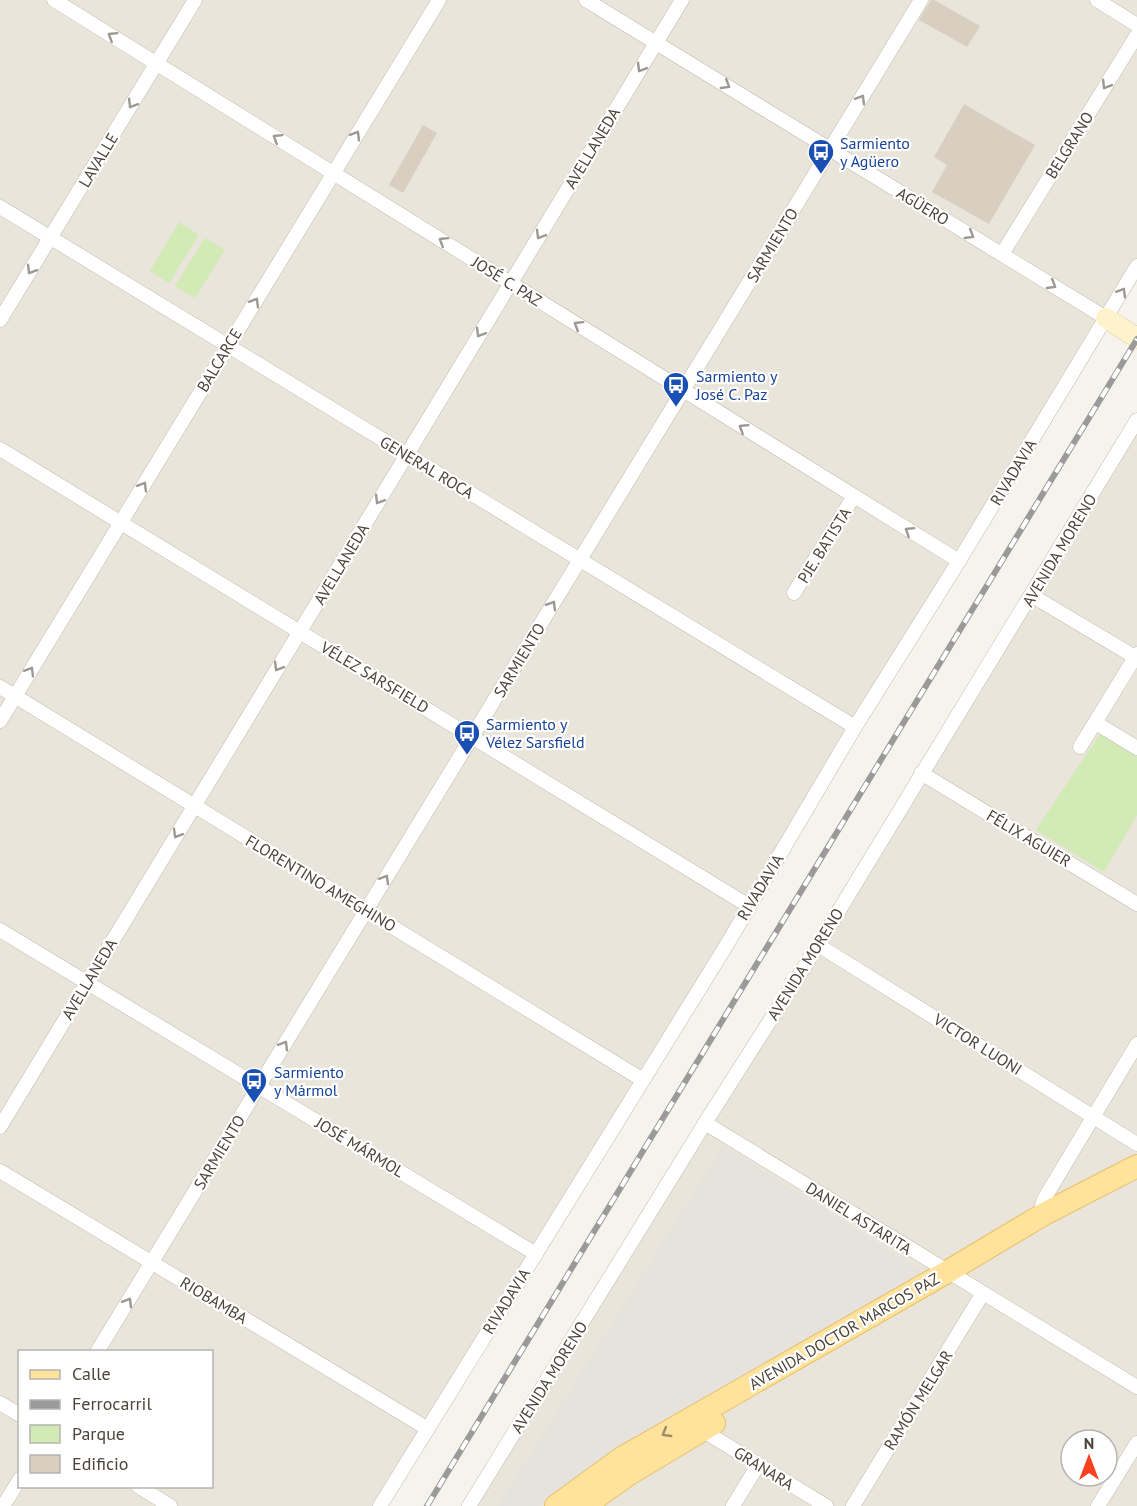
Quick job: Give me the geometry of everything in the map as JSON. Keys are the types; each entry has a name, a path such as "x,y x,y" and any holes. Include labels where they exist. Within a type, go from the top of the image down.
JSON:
{"main road":[{"name":"AVENIDA DOCTOR MARCOS PAZ","path":"584,1506 630,1474 954,1276 1044,1214 1137,1166"},
{"name":"AVENIDA DOCTOR MARCOS PAZ","path":"556,1506 622,1458 954,1276 1137,1182"}],"street":[{"name":"JOSÉ C. PAZ","path":"54,0 958,561"},
{"name":"LAVALLE","path":"0,320 195,0"},
{"name":"BALCARCE","path":"0,721 439,0"},
{"name":"AGÜERO","path":"586,0 1137,338"},
{"name":"AVELLANEDA","path":"0,1127 682,0"},
{"name":"SARMIENTO","path":"98,1350 921,0"},
{"path":"1097,0 1137,25"},
{"name":"BELGRANO","path":"1002,254 1137,35"},
{"name":"GENERAL ROCA","path":"0,207 855,727"},
{"name":"RIVADAVIA","path":"380,1506 643,1080 855,727 1137,266"},
{"name":"AVENIDA MORENO","path":"469,1506 705,1123 818,945 1137,420"},
{"name":"VÉLEZ SARSFIELD","path":"0,449 749,906"},
{"name":"PJE. BATISTA","path":"794,593 854,496"},
{"path":"1031,595 1136,656 1080,747"},
{"name":"FLORENTINO AMEGHINO","path":"0,687 643,1080"},
{"path":"1096,723 1137,748"},
{"name":"FÉLIX AGUIER","path":"921,773 1137,904"},
{"name":"JOSÉ MÁRMOL","path":"0,930 536,1254"},
{"name":"VICTOR LUONI","path":"818,945 1137,1144"},
{"path":"1044,1214 1042,1206 1044,1199 1137,1044"},
{"name":"DANIEL ASTARITA","path":"705,1123 1137,1387"},
{"name":"RIOBAMBA","path":"0,1171 428,1429"},
{"name":"RAMÓN MELGAR","path":"853,1506 983,1293"},
{"path":"0,1403 18,1414"},
{"name":"GRANARA","path":"702,1430 826,1506"},
{"path":"1098,1506 1137,1443"},
{"path":"733,1506 758,1465"},
{"path":"3,1506 18,1482"},
{"path":"141,1488 170,1506"}],"shaded area":[{"path":"0,0 1137,0 1137,266 380,1506 0,1506"},
{"path":"1137,420 1137,1506 469,1506"},
{"path":"723,1146 925,1273 628,1441 539,1506 498,1506"}],"green space":[{"path":"179,222 199,235 169,283 150,271"},
{"path":"205,238 225,250 195,298 175,286"},
{"path":"1100,734 1137,757 1137,815 1104,872 1036,830"}],"building":[{"path":"931,0 980,26 967,47 919,20"},
{"path":"964,104 1035,145 989,224 932,192 947,165 934,157"},
{"path":"423,125 437,133 403,193 389,185"}],"railway":[{"path":"427,1506 1137,339"}],"place":[{"name":"Sarmiento y Agüero","path":"821,175"},
{"name":"Sarmiento y José C. Paz","path":"676,408"},
{"name":"Sarmiento y Vélez Sarsfield","path":"467,756"},
{"name":"Sarmiento y Mármol","path":"254,1104"}]}
